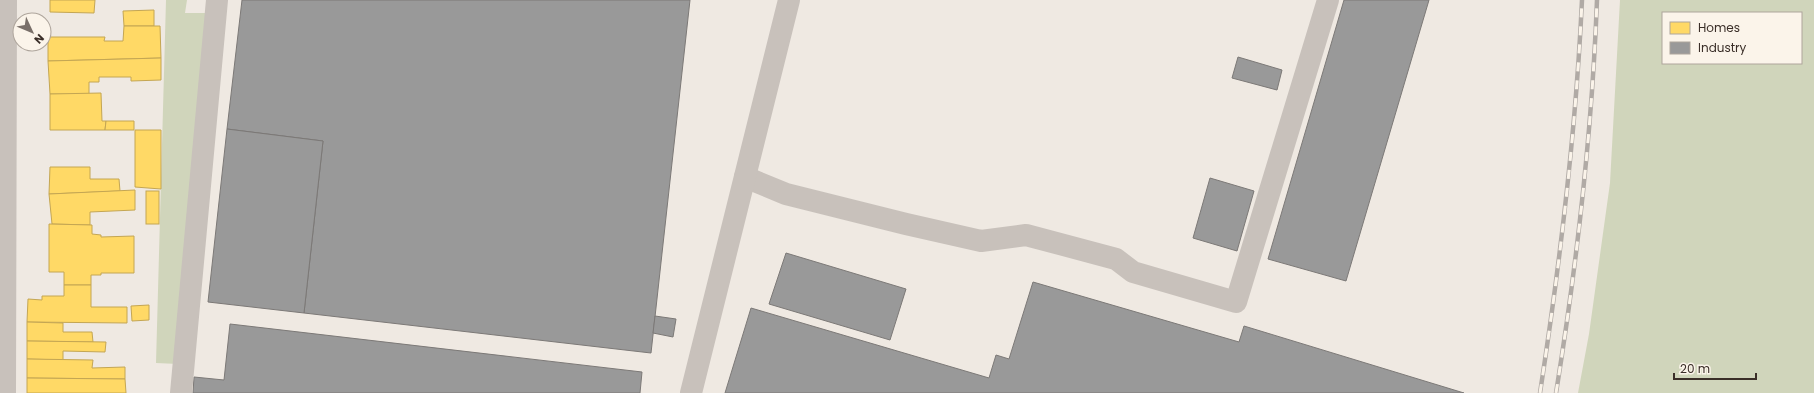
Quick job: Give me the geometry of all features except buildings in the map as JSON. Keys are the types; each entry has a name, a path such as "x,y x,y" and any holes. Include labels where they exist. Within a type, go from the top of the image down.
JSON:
{"street":[{"path":"5,393 3,228 6,0"},
{"path":"181,393 217,0"},
{"path":"690,393 789,0"},
{"path":"745,177 786,194 981,241 1026,235 1116,259 1133,272 1236,302 1328,0"}],"green space":[{"path":"166,0 187,0 185,13 214,13 178,364 156,363"},
{"path":"1620,0 1814,0 1814,393 1578,393 1589,334 1610,183"}],"railway":[{"path":"1540,393 1566,197 1576,99 1582,0"},
{"path":"1556,393 1577,246 1591,99 1597,0"}]}
